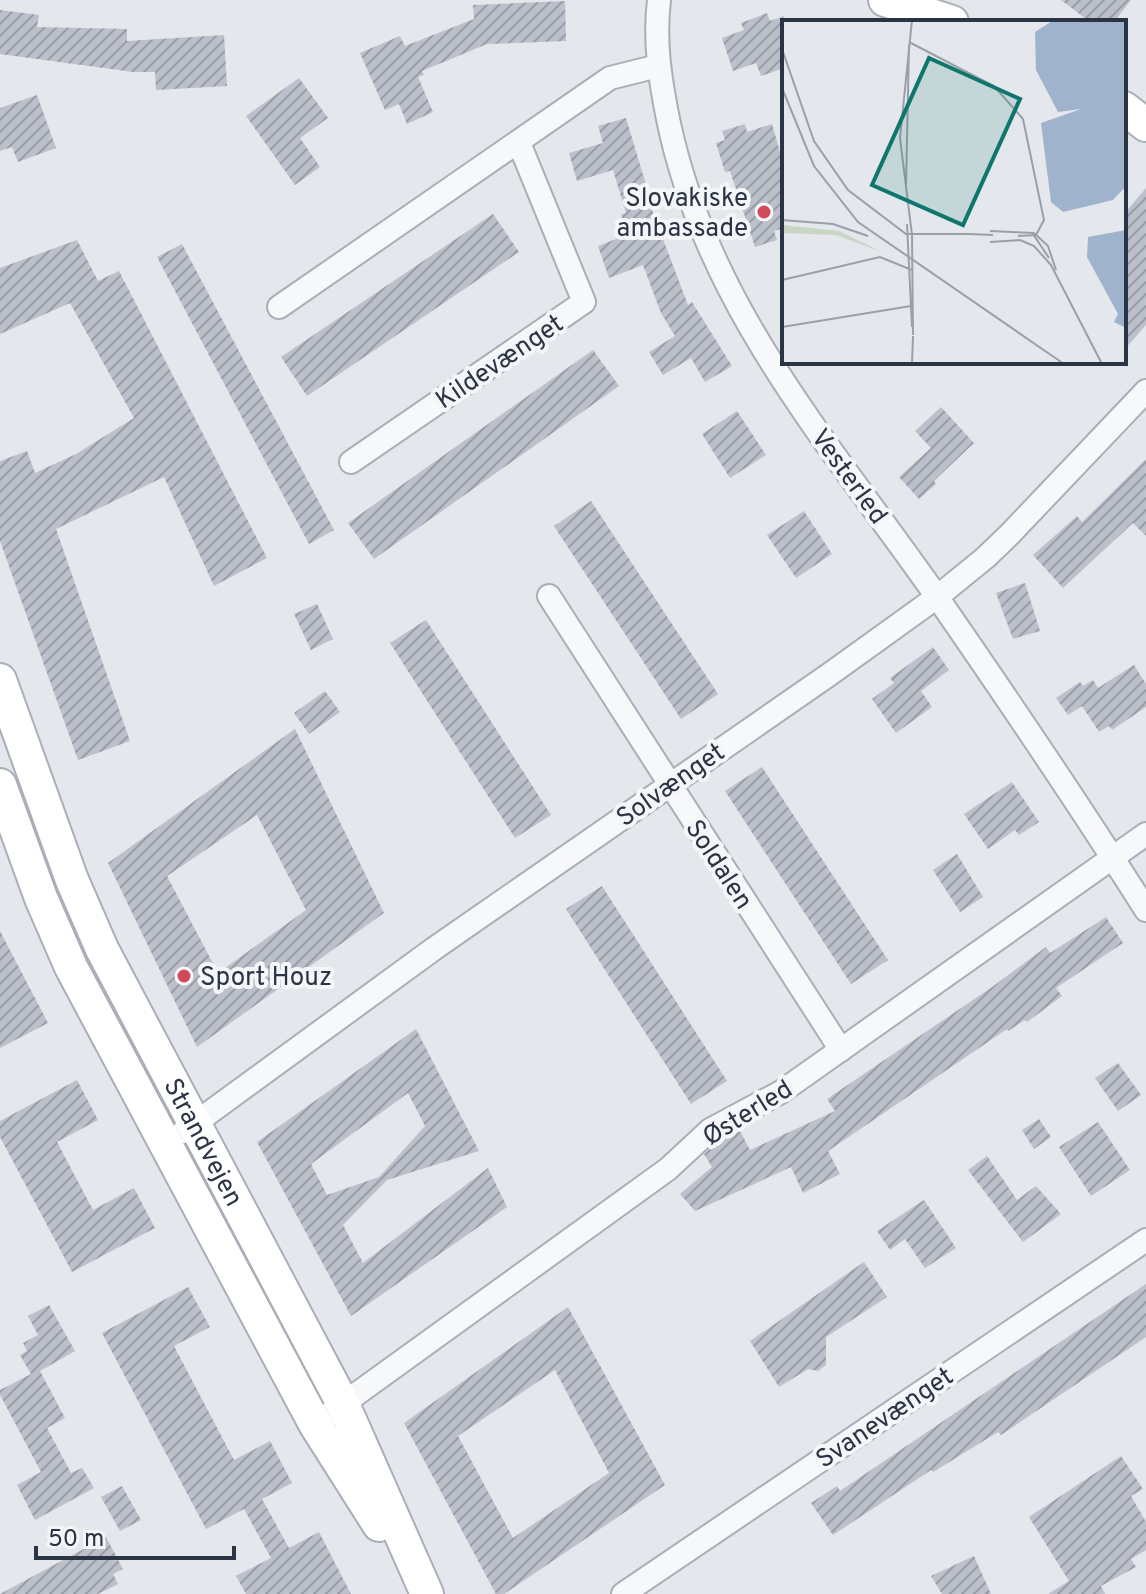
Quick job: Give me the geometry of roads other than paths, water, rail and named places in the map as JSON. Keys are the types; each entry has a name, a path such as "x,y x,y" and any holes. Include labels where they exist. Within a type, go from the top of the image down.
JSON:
{"street":[{"name":"Vesterled","path":"659,0 655,30 658,66 674,149 695,215 725,284 761,349 937,597 1146,910"},
{"path":"885,0 946,20"},
{"path":"279,307 610,78 658,66"},
{"path":"1126,107 1146,114"},
{"path":"1126,108 1146,125"},
{"name":"Kildevænget","path":"351,462 584,302 519,143"},
{"name":"Solvænget","path":"166,1144 435,948 937,597 985,558 1146,391"},
{"name":"Soldalen","path":"549,596 841,1050"},
{"name":"Strandvejen","path":"0,680 72,880 102,949 343,1404 426,1594"},
{"name":"Strandvejen","path":"0,785 41,898 71,967 315,1424 426,1594"},
{"name":"Østerled","path":"315,1424 668,1169 710,1130 781,1092 1146,834"},
{"name":"Svanevænget","path":"623,1594 1146,1240"}],"place":[{"name":"Slovakiske ambassade","path":"764,212"},
{"name":"Sport Houz","path":"184,976"}]}
